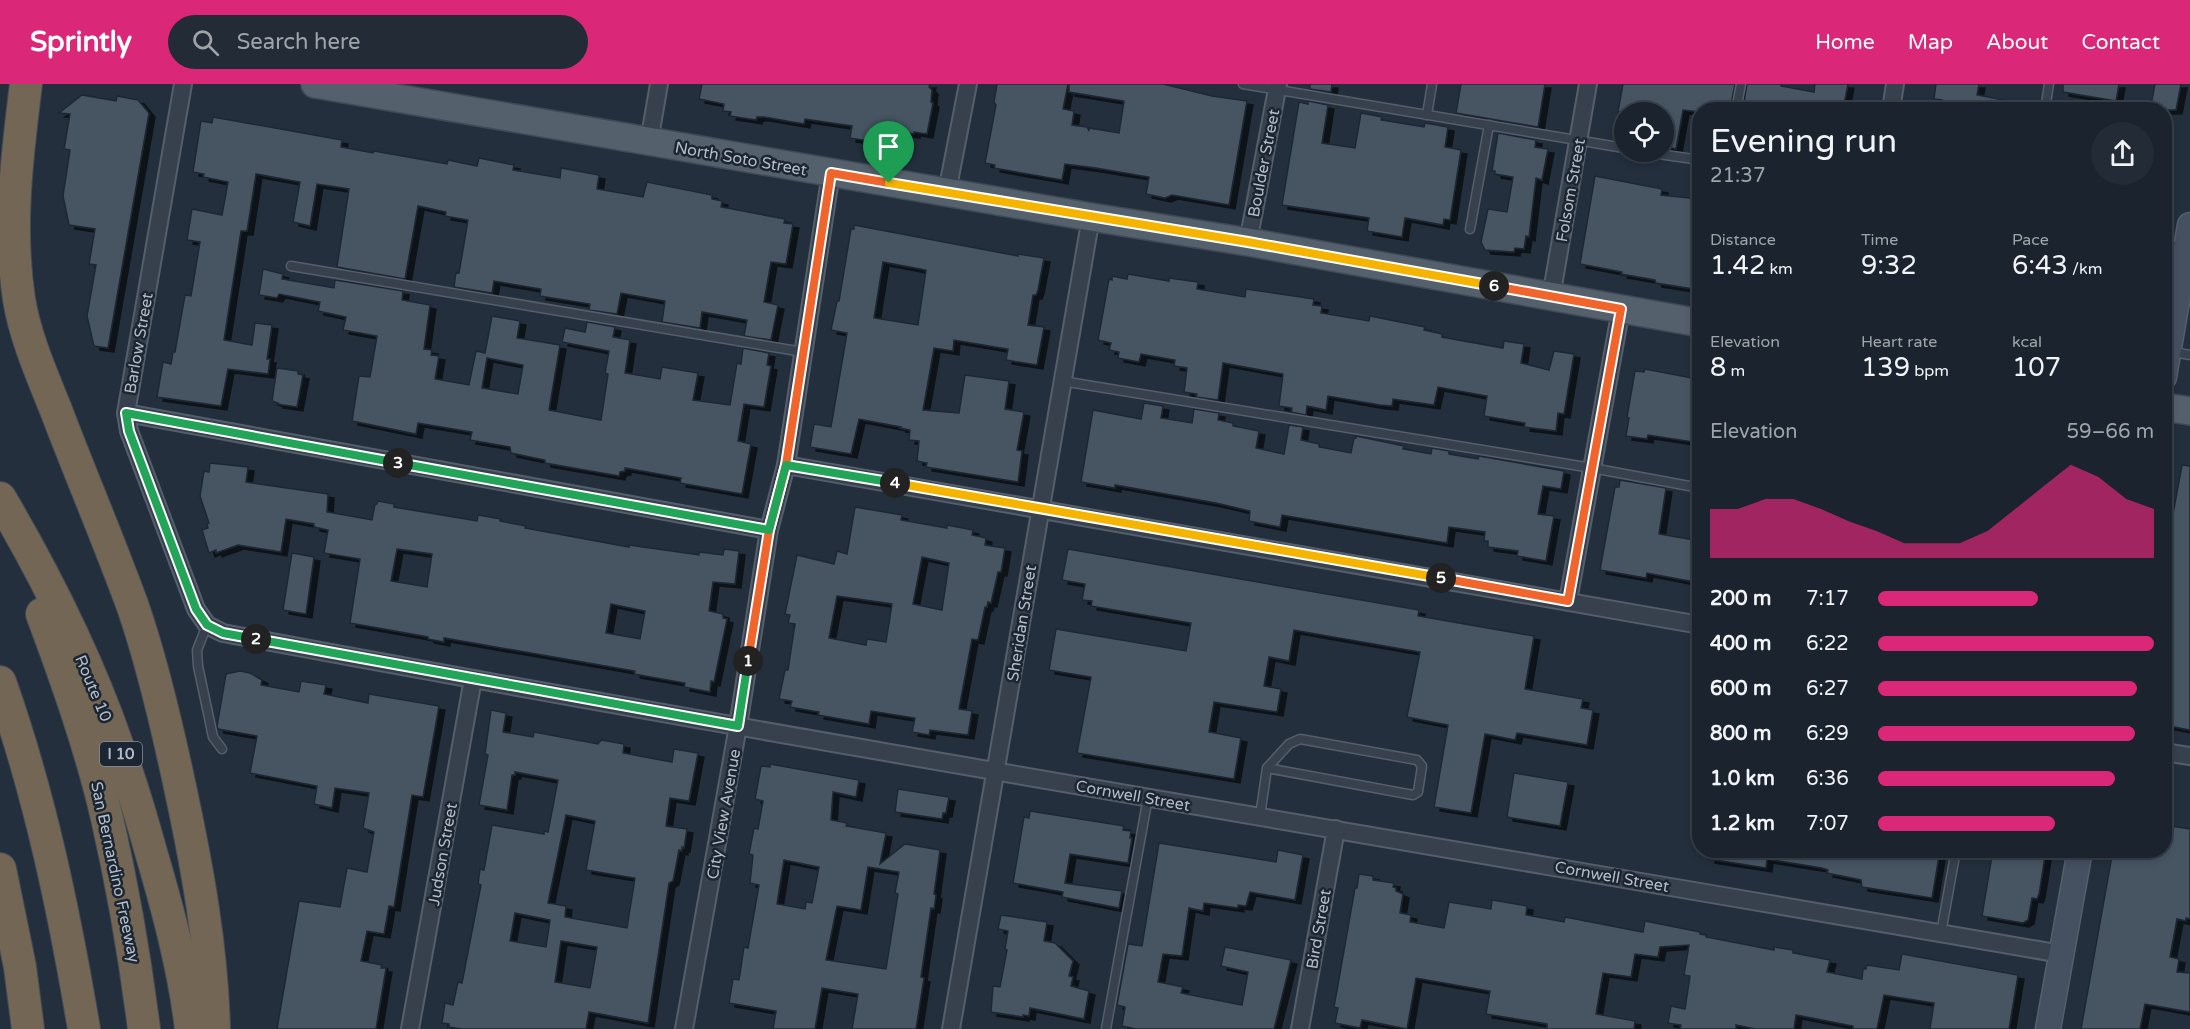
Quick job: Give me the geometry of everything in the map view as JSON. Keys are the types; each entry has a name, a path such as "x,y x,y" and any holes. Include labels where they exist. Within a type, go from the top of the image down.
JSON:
{"highway":[{"path":"26,84 14,179 14,260 20,301 29,336 51,398 133,607 164,708 198,872 214,1029"},
{"name":"Route 10","path":"0,498 48,585 81,654 117,742 164,894 177,949 191,1029"},
{"name":"San Bernardino Freeway","path":"0,516 43,616 76,708 93,765 107,817 132,939 144,1029"},
{"path":"0,682 33,782 48,838 84,1029"},
{"path":"0,869 20,967 28,1029"}],"main road":[{"name":"North Soto Street","path":"315,84 350,87 649,142 1248,242 1692,322"},
{"path":"2179,353 2186,276 2180,239"},
{"path":"2172,408 2190,411"},
{"path":"2048,1029 2079,858"}],"street":[{"name":"Barlow Street","path":"183,84 126,413 129,431 196,609 207,625"},
{"path":"649,142 659,84"},
{"path":"947,192 968,84"},
{"name":"Folsom Street","path":"1551,297 1588,84"},
{"path":"1892,102 1895,84"},
{"name":"Boulder Street","path":"1248,242 1278,87"},
{"name":"City View Avenue","path":"684,1029 738,726 769,530 786,465 831,173"},
{"name":"Sheridan Street","path":"955,1028 1040,508 1091,217"},
{"path":"1568,601 1621,309"},
{"path":"126,413 769,530"},
{"path":"786,465 1692,624"},
{"name":"Cornwell Street","path":"207,625 223,633 473,680 2061,954"},
{"name":"Judson Street","path":"410,1029 473,680"},
{"path":"2172,753 2190,756"},
{"name":"Bird Street","path":"1300,1029 1336,829"}],"lane":[{"path":"1243,84 1278,87 1614,146"},
{"path":"1427,115 1432,84"},
{"path":"1738,102 1741,84"},
{"path":"2046,102 2049,84"},
{"path":"1470,229 1488,125"},
{"path":"1674,156 1692,159"},
{"path":"291,266 803,352"},
{"path":"1062,381 1692,487"},
{"path":"207,625 197,650 198,666 213,737 222,749"},
{"path":"1260,816 1267,768 1289,744 1300,738 1417,760 1422,766 1418,792 1413,795 1267,768"},
{"path":"1106,1029 1148,797"},
{"path":"1941,933 1955,858"}],"building":[{"path":"702,84 930,84 931,102 933,103 927,134 889,130 887,144 850,138 852,126 805,119 804,124 764,117 757,117 756,120 730,116 731,112 723,111 724,104 699,99"},
{"path":"997,84 1068,84 1063,109 1074,111 1072,125 1087,127 1089,131 1089,128 1119,133 1124,101 1069,92 1069,84 1163,84 1212,96 1247,101 1229,205 1172,195 1165,198 1146,194 1149,177 1096,168 1065,164 1062,180 994,168 995,165 985,163 996,105 994,102"},
{"path":"1310,84 1332,84 1331,92 1310,89"},
{"path":"1461,84 1545,84 1538,127 1456,113"},
{"path":"1623,84 1735,84 1732,102 1692,102 1692,111 1683,110 1676,149 1674,148 1674,102 1620,102"},
{"path":"1747,84 1782,84 1781,86 1814,92 1815,84 1848,84 1845,102 1744,102"},
{"path":"1936,84 1979,84 1977,95 2014,102 1942,102 1942,100 1934,99"},
{"path":"2063,84 2119,84 2116,101 2063,92"},
{"path":"2155,84 2181,84 2176,110 2172,110 2172,102 2152,102"},
{"path":"82,95 116,101 117,96 138,100 149,113 108,348 94,346 87,316 96,265 89,264 95,229 69,225 63,196 70,150 64,149 70,114 59,113"},
{"path":"1308,101 1328,105 1322,143 1355,148 1361,113 1382,117 1381,120 1424,127 1425,123 1448,127 1445,147 1461,150 1450,220 1444,219 1443,225 1405,218 1402,237 1367,231 1369,218 1282,205 1299,102 1308,104"},
{"path":"213,117 342,140 341,147 373,153 374,151 447,164 448,160 477,166 479,158 514,165 513,170 560,178 561,168 599,175 597,189 643,197 647,182 712,195 712,199 722,201 721,207 785,219 784,223 793,224 786,264 771,262 764,302 778,305 771,340 744,336 747,320 702,312 700,328 662,322 665,301 621,293 617,314 589,310 590,304 540,296 541,289 494,281 492,293 454,287 456,272 459,273 468,220 445,216 446,212 418,206 405,279 337,267 349,189 317,184 310,226 293,222 300,182 256,174 247,231 241,231 224,340 252,345 255,323 272,325 267,359 270,359 268,374 228,369 221,406 157,397 163,362 171,364 173,352 175,352 185,295 191,296 200,242 187,240 192,209 222,215 228,182 203,177 204,174 193,172 201,121 212,123"},
{"path":"1498,133 1536,140 1535,147 1548,149 1542,180 1536,178 1529,237 1526,236 1524,249 1515,248 1514,252 1485,250 1481,242 1488,209 1507,212 1513,177 1495,174 1495,171 1492,171"},
{"path":"1595,176 1662,189 1661,195 1692,198 1692,289 1656,283 1655,280 1580,264"},
{"path":"854,225 1018,256 1018,254 1044,258 1038,290 1036,295 1033,295 1028,325 1044,327 1037,365 1006,360 1008,349 954,340 953,351 934,348 923,410 959,413 965,375 1009,381 1005,409 1024,412 1017,450 1022,451 1018,482 926,467 927,463 917,461 919,441 909,440 910,430 859,419 851,454 810,447 814,424 831,427 847,333 831,330 837,301 839,301 851,229 854,229","holes":["883,262 926,270 918,325 874,318"]},
{"path":"263,269 283,274 282,279 334,288 335,280 403,291 402,300 430,305 424,349 432,350 431,355 439,356 435,379 469,385 476,351 485,353 492,316 520,321 517,338 560,345 549,410 601,420 609,351 562,342 565,328 585,332 587,322 615,327 613,337 630,340 625,373 660,379 662,367 698,373 693,400 730,405 737,363 741,364 743,348 769,353 767,365 771,366 764,407 744,404 738,441 751,444 742,494 680,483 681,478 625,468 619,476 545,463 545,460 511,453 510,447 470,440 472,432 418,423 416,434 352,421 359,376 370,377 377,336 343,330 346,317 318,311 320,302 279,294 277,298 259,295","holes":["487,358 523,365 518,394 482,388"]},
{"path":"1128,274 1169,281 1169,278 1198,282 1197,289 1245,297 1246,289 1314,299 1313,305 1322,306 1321,313 1369,321 1370,316 1425,327 1424,330 1442,334 1442,337 1503,348 1504,341 1524,344 1521,363 1549,370 1554,351 1574,354 1564,414 1558,413 1556,431 1524,427 1525,423 1484,416 1487,396 1438,387 1434,405 1393,399 1392,406 1380,405 1328,396 1326,410 1307,406 1306,415 1291,412 1292,408 1279,406 1283,374 1223,363 1218,400 1196,397 1197,394 1184,392 1187,368 1174,366 1175,360 1141,354 1139,362 1118,358 1119,352 1109,350 1111,343 1098,340 1109,279 1112,280 1112,276 1127,279"},
{"path":"277,368 298,371 298,374 303,375 297,407 272,401"},
{"path":"1645,369 1692,378 1692,442 1648,435 1647,439 1626,436 1635,371 1644,372"},
{"path":"1144,403 1163,406 1161,418 1192,423 1194,409 1219,413 1218,420 1233,423 1233,426 1259,431 1256,448 1284,454 1289,425 1303,427 1301,440 1319,444 1319,447 1351,453 1356,436 1431,454 1432,448 1449,451 1449,454 1478,459 1479,456 1564,471 1561,489 1543,486 1538,514 1554,516 1546,561 1517,556 1518,551 1488,547 1488,541 1484,541 1485,532 1449,527 1447,543 1282,515 1280,527 1249,521 1250,511 1216,503 1115,485 1115,488 1081,482 1093,410 1141,419"},
{"path":"210,463 248,467 246,482 328,494 327,512 372,520 375,504 378,501 394,504 394,507 477,521 478,515 501,519 500,521 526,526 525,528 629,547 629,545 699,555 699,552 723,555 724,549 739,551 735,584 713,582 709,611 723,614 723,618 727,619 710,692 684,687 685,683 634,674 635,671 444,638 444,642 350,623 360,559 324,553 328,530 314,527 314,524 286,519 281,552 238,545 216,553 216,550 209,553 202,530 208,528 209,523 200,496 204,471 209,472","holes":["397,549 432,554 427,587 391,581","611,604 645,611 640,639 606,633"]},
{"path":"2182,465 2190,466 2190,730 2172,727 2172,519"},
{"path":"1620,480 1666,488 1659,534 1692,540 1692,581 1647,573 1646,578 1600,570 1615,487 1619,487"},
{"path":"855,507 902,515 901,520 973,530 972,535 986,538 985,545 1005,548 1001,572 998,572 991,603 988,602 985,607 978,640 972,639 959,709 972,711 968,735 930,730 929,735 912,732 915,718 871,711 869,724 818,715 819,712 790,707 792,701 779,699 785,670 788,670 795,624 788,623 790,615 785,614 797,555 834,564 837,551 847,554","holes":["922,557 949,563 942,610 913,604","837,596 892,604 886,642 867,639 866,645 829,638"]},
{"path":"1068,549 1419,610 1418,616 1534,636 1525,689 1583,699 1581,708 1593,710 1587,745 1517,733 1515,740 1485,734 1471,813 1434,807 1448,725 1407,717 1420,652 1294,630 1289,661 1269,657 1264,686 1281,689 1277,712 1214,702 1209,732 1241,738 1234,779 1077,753 1091,677 1049,670 1056,629 1186,651 1191,623 1091,606 1092,601 1082,600 1085,584 1062,580"},
{"path":"292,553 314,557 306,614 283,610"},
{"path":"240,671 250,673 262,680 261,685 299,692 301,681 326,685 324,694 368,703 369,694 439,706 423,797 412,795 394,907 389,906 384,934 367,931 361,961 382,965 381,968 386,968 376,1029 277,1029 299,901 340,907 347,868 367,872 374,832 363,828 369,793 335,788 332,808 314,804 317,786 250,773 257,736 218,729 217,726 226,674"},
{"path":"491,710 506,713 503,732 533,737 534,732 598,744 601,740 624,744 623,753 672,762 674,749 698,753 689,801 670,798 666,826 687,829 684,848 682,847 682,851 679,850 673,881 669,883 648,1023 589,1012 586,1029 462,1029 449,1027 449,1024 442,1023 445,1003 453,1005 458,982 462,983 481,885 478,884 480,869 484,870 492,825 544,834 544,831 548,832 558,780 515,772 515,775 512,775 507,810 479,805 488,755 485,754","holes":["566,815 595,821 586,870 635,878 627,928 565,917 566,906 548,903","515,913 550,920 546,947 510,941","561,941 597,947 590,988 555,982"]},
{"path":"770,764 859,780 856,797 833,792 831,820 847,823 846,826 886,833 880,864 905,844 940,850 934,894 936,895 934,909 931,908 916,1029 852,1029 858,994 822,988 815,1029 773,1029 776,1011 729,1003 733,979 739,980 744,947 748,948 759,885 750,883 753,855 749,854 754,828 758,829 763,801 755,799 761,766 770,767","holes":["784,860 819,867 812,903 806,902 805,909 777,904","868,867 899,872 895,893 898,894 886,969 826,960 837,906 861,910"]},
{"path":"1514,773 1568,782 1560,826 1507,817"},
{"path":"898,789 949,797 946,813 943,813 942,819 895,812"},
{"path":"1030,811 1124,826 1123,830 1131,831 1128,863 1070,854 1065,883 1122,891 1119,908 1062,897 1063,892 1013,883 1024,817 1029,818"},
{"path":"2172,826 2190,829 2190,919 2186,918 2186,921 2177,919 2170,957 2179,959 2177,972 2190,973 2190,1012 2145,1004 2140,1029 2081,1029 2112,858 2172,858"},
{"path":"1159,843 1276,862 1278,850 1303,855 1295,900 1250,892 1246,906 1238,905 1238,908 1204,903 1203,911 1189,908 1182,956 1163,954 1158,982 1183,987 1181,993 1242,1005 1248,972 1221,966 1225,947 1291,960 1274,1029 1136,1029 1122,1026 1125,1007 1117,1005 1128,944 1142,946"},
{"path":"1939,858 1932,898 1862,887 1861,880 1827,873 1828,870 1822,868 1767,859 1766,868 1709,859"},
{"path":"1992,858 2045,858 2039,894 2037,899 2032,898 2028,920 2023,923 1982,916"},
{"path":"1359,874 1373,876 1373,880 1394,883 1393,887 1396,891 1403,894 1400,913 1411,915 1410,922 1444,928 1449,902 1491,909 1492,900 1527,906 1526,915 1564,922 1565,917 1643,932 1645,921 1700,932 1706,937 1774,950 1774,947 1793,950 1793,953 1830,960 1827,972 1862,979 1863,969 1866,969 1867,965 1899,970 1902,954 2018,975 2009,1029 1930,1029 1934,1003 1884,995 1877,1029 1853,1029 1853,1026 1796,1015 1794,1029 1755,1029 1736,1025 1736,1029 1680,1029 1681,1025 1668,1023 1671,1006 1685,1009 1690,976 1684,975 1689,945 1660,947 1658,957 1635,954 1631,977 1603,973 1596,1014 1635,1021 1634,1029 1547,1029 1547,1024 1486,1014 1490,991 1416,978 1407,1029 1362,1020 1360,1028 1335,1023 1338,1008 1334,1007"},
{"path":"1001,915 1047,922 1044,941 1055,943 1073,961 1069,976 1073,977 1071,986 1089,991 1084,1019 1030,1008 1029,1016 1023,1015 1023,1017 991,1012 993,986 1000,987 1007,950 1005,949 1008,931 998,929"}],"route":[{"path":"889,183 831,173 786,465 769,530 738,726 473,680 223,633 207,625 196,609 129,431 126,413 769,530 786,465 1568,601 1621,309 1248,242 889,183"}]}
